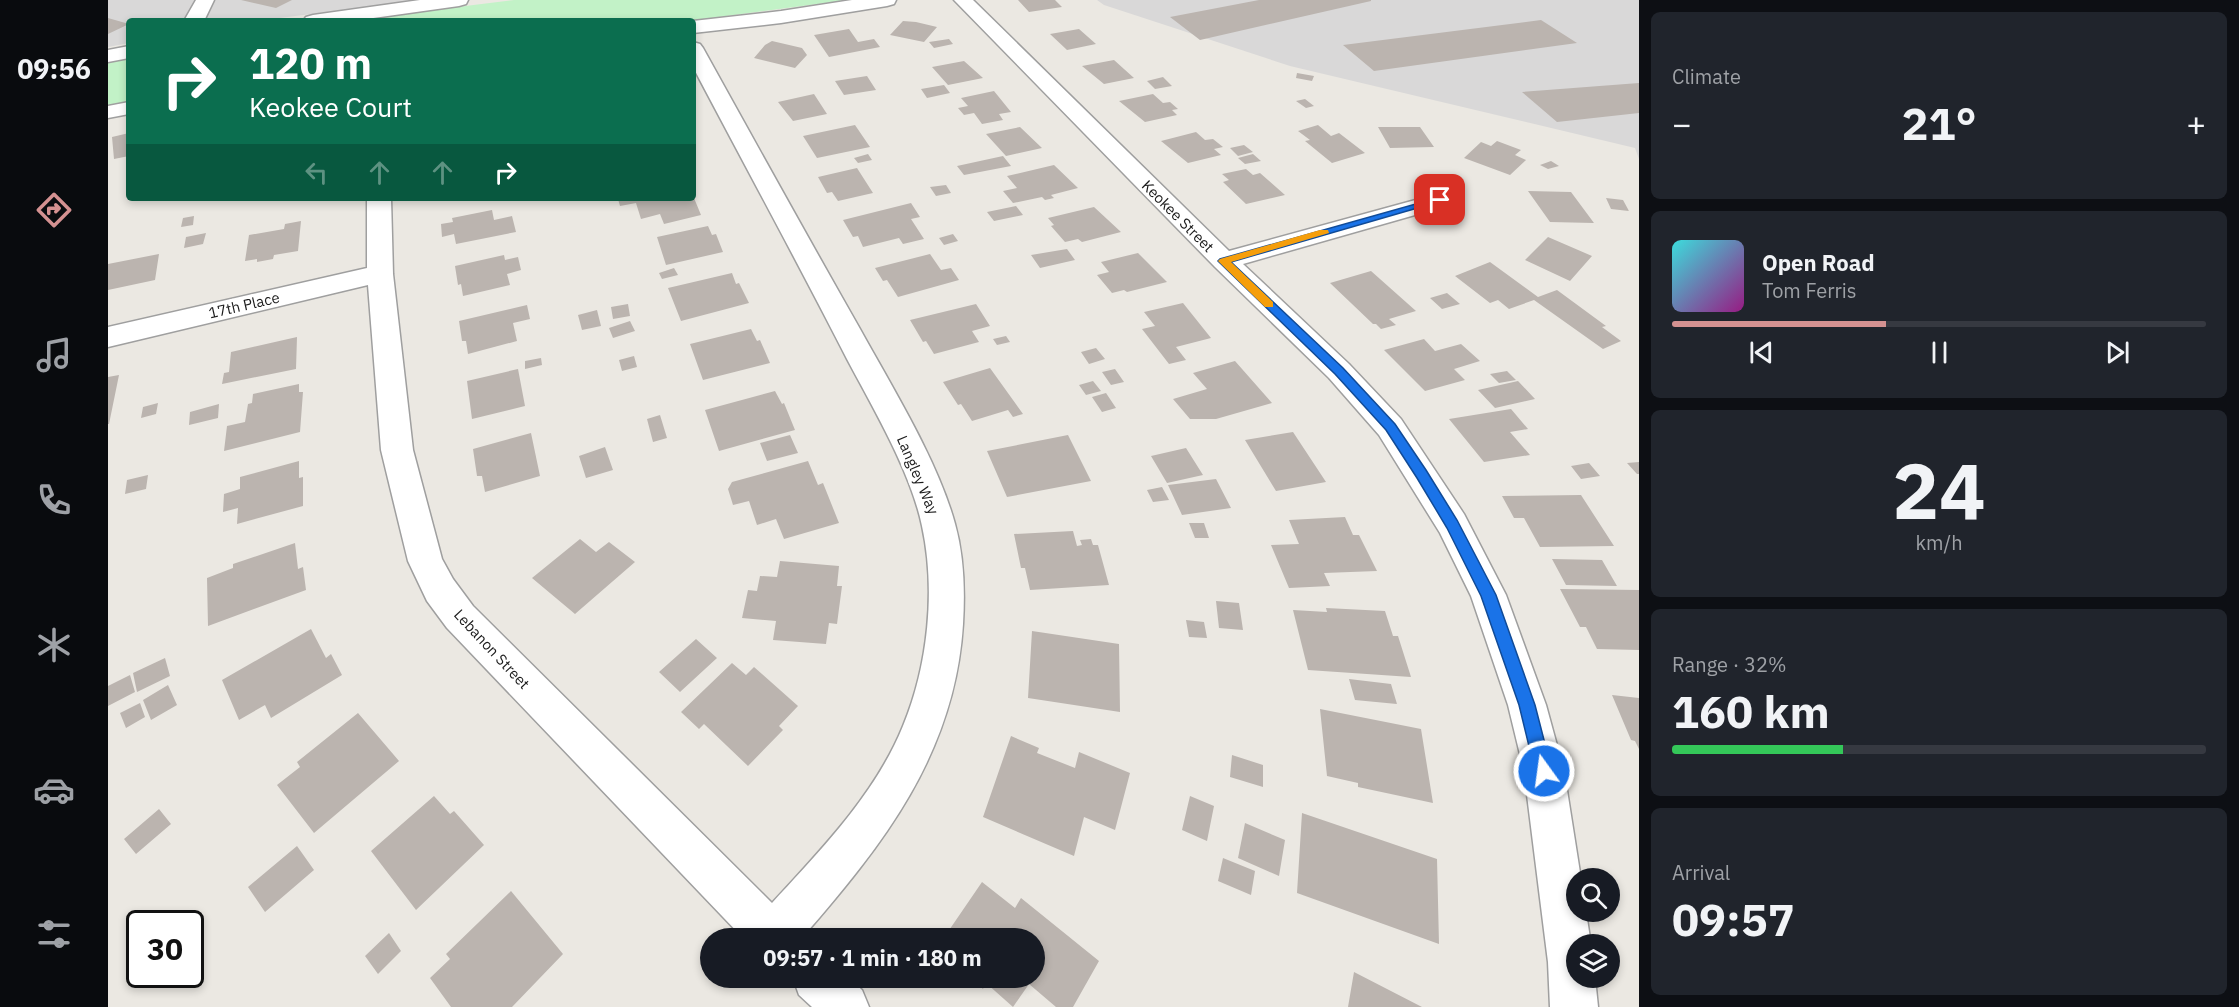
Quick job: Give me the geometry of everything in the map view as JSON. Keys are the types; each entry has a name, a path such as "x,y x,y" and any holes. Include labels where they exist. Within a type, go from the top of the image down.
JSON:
{"street":[{"path":"196,18 205,0"},
{"path":"334,18 459,0"},
{"path":"696,27 781,17 887,0"},
{"name":"Keokee Street","path":"963,0 1224,261 1339,371 1390,427 1452,524 1488,595 1527,705 1544,771 1571,962 1574,1007"},
{"path":"108,56 126,53"},
{"name":"Langley Way","path":"696,54 889,408 927,490 939,526 945,565 944,633 938,671 915,747 894,785 859,839 783,928"},
{"path":"108,112 126,109"},
{"path":"1224,261 1440,200"},
{"name":"Lebanon Street","path":"379,201 380,274 397,450 425,561 440,590 460,617 766,928"},
{"name":"17th Place","path":"108,337 380,274"},
{"path":"826,988 845,1007"}],"shaded area":[{"path":"108,0 421,0 280,18 126,18 126,44 108,47"},
{"path":"1097,0 1639,0 1639,159 1635,148 1290,66 1104,5"}],"green space":[{"path":"514,0 848,0 696,20 696,18 368,18"},
{"path":"126,59 126,102 108,105 108,62"}],"building":[{"path":"241,0 292,0 276,8"},
{"path":"1018,0 1055,0 1062,7 1029,12"},
{"path":"1259,0 1371,1 1200,40 1170,17"},
{"path":"108,18 126,23 126,25 108,34"},
{"path":"1541,20 1577,43 1374,71 1343,45"},
{"path":"903,21 937,27 924,42 890,35"},
{"path":"849,29 858,42 874,39 880,47 829,57 814,35"},
{"path":"1079,29 1096,44 1067,50 1050,34"},
{"path":"949,39 953,44 934,48 929,42"},
{"path":"772,41 802,48 807,55 795,68 754,58 765,45"},
{"path":"1114,60 1134,78 1104,84 1082,66"},
{"path":"964,61 983,78 948,85 932,67"},
{"path":"1297,73 1314,76 1312,81 1296,78"},
{"path":"867,76 876,90 844,95 835,81"},
{"path":"1163,77 1172,86 1155,89 1147,81"},
{"path":"1639,83 1639,113 1557,122 1522,92"},
{"path":"944,85 950,93 927,98 921,89"},
{"path":"994,91 1011,112 999,114 1003,120 982,124 974,113 964,115 958,108 968,106 961,98"},
{"path":"814,94 827,114 793,121 778,102"},
{"path":"1153,94 1163,103 1170,102 1178,109 1172,110 1177,115 1145,122 1119,101"},
{"path":"1305,99 1314,106 1306,108 1296,101"},
{"path":"855,125 870,147 817,158 803,136"},
{"path":"1318,125 1331,136 1339,133 1365,153 1332,163 1305,141 1310,140 1298,131"},
{"path":"1020,127 1042,148 1006,156 986,134"},
{"path":"1378,127 1420,127 1434,147 1390,148"},
{"path":"1196,132 1205,140 1213,139 1223,147 1214,149 1221,155 1188,163 1161,141"},
{"path":"126,134 126,157 114,159 112,137"},
{"path":"1497,141 1521,150 1515,155 1526,160 1510,175 1464,158 1481,142 1491,146"},
{"path":"1244,145 1253,152 1238,156 1230,148"},
{"path":"868,154 872,160 858,163 854,158"},
{"path":"1253,154 1261,161 1245,164 1238,158"},
{"path":"1003,156 1011,166 964,175 957,166"},
{"path":"1551,161 1559,166 1548,169 1540,165"},
{"path":"1054,165 1078,188 1051,195 1054,198 1045,200 1042,197 1013,203 1003,191 1017,188 1007,176"},
{"path":"857,168 873,193 838,201 832,192 827,193 818,177"},
{"path":"1246,169 1253,175 1260,173 1285,195 1246,204 1223,182 1229,180 1222,174"},
{"path":"946,185 951,193 936,196 930,187"},
{"path":"1528,191 1571,192 1594,223 1550,222"},
{"path":"1606,198 1623,200 1629,211 1611,209"},
{"path":"619,201 695,201 701,215 664,224 660,214 641,219 636,203 620,206"},
{"path":"911,203 920,217 911,219 924,239 903,244 899,238 863,247 858,236 853,237 843,220"},
{"path":"1016,206 1023,215 994,221 987,212"},
{"path":"1094,207 1121,232 1082,242 1078,239 1065,242 1051,226 1054,225 1048,218"},
{"path":"492,210 494,220 512,216 516,232 456,244 454,234 442,237 441,224 453,222 452,218"},
{"path":"194,216 193,225 181,227 183,218"},
{"path":"301,221 298,251 274,255 273,259 257,262 257,259 245,261 249,235 284,229 285,224"},
{"path":"708,226 712,235 716,234 723,252 666,265 657,237"},
{"path":"206,233 203,244 184,248 186,237"},
{"path":"953,234 958,241 944,245 939,238"},
{"path":"1548,237 1592,256 1570,281 1525,260"},
{"path":"1067,249 1075,260 1040,268 1031,255"},
{"path":"1138,253 1167,282 1127,292 1124,290 1112,293 1097,275 1109,272 1101,262"},
{"path":"159,254 155,280 108,290 108,264"},
{"path":"930,254 941,270 951,268 959,280 898,297 887,280 883,281 875,268"},
{"path":"504,255 505,260 518,257 521,270 507,274 510,285 463,296 461,284 458,285 455,266"},
{"path":"1490,262 1538,297 1557,290 1606,326 1602,327 1621,341 1603,349 1534,300 1509,309 1498,300 1490,303 1455,276"},
{"path":"674,268 678,275 662,279 659,273"},
{"path":"1371,271 1416,311 1389,319 1396,325 1381,329 1330,283"},
{"path":"732,273 736,284 739,283 749,303 681,321 668,288"},
{"path":"1447,293 1460,304 1442,309 1430,298"},
{"path":"1183,303 1211,338 1176,347 1186,360 1169,364 1142,329 1155,326 1144,312"},
{"path":"628,304 630,316 613,319 611,307"},
{"path":"976,304 990,326 972,331 979,342 934,354 926,341 923,342 910,320"},
{"path":"527,305 530,319 513,323 517,341 468,354 466,341 462,341 459,321"},
{"path":"597,310 601,326 582,330 578,315"},
{"path":"630,321 635,331 613,338 609,328"},
{"path":"751,329 757,341 760,340 770,363 703,380 690,344"},
{"path":"1006,336 1010,342 997,345 993,339"},
{"path":"297,337 296,369 222,384 224,373 229,372 231,352"},
{"path":"1424,339 1435,351 1461,344 1480,361 1454,369 1465,380 1425,391 1384,350"},
{"path":"1096,348 1105,359 1089,364 1081,352"},
{"path":"634,356 637,367 622,371 619,360"},
{"path":"541,358 542,365 525,369 525,361"},
{"path":"1235,361 1272,403 1216,419 1190,419 1173,399 1207,389 1193,373"},
{"path":"990,368 1023,414 1013,417 1008,410 972,421 943,382"},
{"path":"518,369 525,406 472,419 467,381"},
{"path":"1115,369 1124,382 1111,385 1102,372"},
{"path":"1507,371 1516,380 1499,383 1490,374"},
{"path":"119,375 109,424 108,424 108,377"},
{"path":"1093,381 1101,391 1086,395 1079,385"},
{"path":"1518,381 1535,399 1495,408 1478,390"},
{"path":"299,384 299,392 303,392 300,432 224,451 227,426 245,422 248,404 252,403 253,394"},
{"path":"775,391 782,404 784,403 795,430 719,451 705,410"},
{"path":"1106,393 1116,408 1102,412 1092,397"},
{"path":"158,403 156,414 141,418 143,407"},
{"path":"219,404 218,418 189,425 190,412"},
{"path":"1511,409 1528,429 1510,432 1530,455 1484,462 1449,419"},
{"path":"660,415 667,438 653,442 647,419"},
{"path":"1293,432 1326,482 1276,491 1245,440"},
{"path":"531,433 540,476 485,492 482,476 477,476 473,449"},
{"path":"790,435 798,453 767,461 760,443"},
{"path":"1068,435 1091,481 1007,497 987,451"},
{"path":"605,447 613,470 586,478 579,456"},
{"path":"1186,448 1203,475 1167,483 1151,456"},
{"path":"299,461 299,478 303,477 303,506 237,524 238,508 223,512 224,494 240,489 240,477"},
{"path":"808,461 818,485 823,483 839,523 784,539 776,519 757,525 749,501 733,505 728,489 732,482"},
{"path":"1639,462 1639,474 1637,474 1627,463"},
{"path":"1589,463 1600,476 1581,479 1571,466"},
{"path":"148,475 146,489 125,494 127,480"},
{"path":"1216,479 1231,508 1182,515 1168,485"},
{"path":"1162,487 1169,500 1153,502 1147,490"},
{"path":"1581,495 1614,546 1540,547 1524,518 1514,518 1502,496"},
{"path":"1345,517 1353,535 1359,535 1377,571 1324,573 1330,586 1289,588 1271,545 1299,544 1289,520"},
{"path":"1189,523 1204,523 1209,538 1195,538"},
{"path":"1073,531 1077,546 1082,545 1080,540 1091,539 1093,545 1098,545 1109,585 1030,590 1025,568 1021,568 1014,534"},
{"path":"580,539 596,552 609,542 635,562 575,614 532,578"},
{"path":"295,543 298,569 303,567 306,590 208,626 207,578 233,568 233,564"},
{"path":"1552,559 1602,560 1617,586 1566,585"},
{"path":"780,561 839,566 837,586 842,586 837,624 829,623 826,644 773,640 776,621 742,618 748,590 757,591 760,576 777,577"},
{"path":"1560,589 1639,590 1639,650 1597,649 1586,627 1580,627"},
{"path":"1216,601 1239,603 1243,630 1219,628"},
{"path":"1326,608 1385,611 1393,636 1398,636 1411,677 1308,670 1293,610 1327,612"},
{"path":"1186,620 1204,622 1207,638 1189,637"},
{"path":"311,629 326,658 331,654 342,675 271,718 265,705 239,720 222,680"},
{"path":"1032,631 1119,644 1120,712 1028,698"},
{"path":"696,639 717,658 680,692 659,672"},
{"path":"165,658 170,676 137,692 133,673"},
{"path":"732,663 746,675 754,667 798,706 779,726 783,730 748,766 704,724 699,729 681,712"},
{"path":"130,675 135,692 108,706 108,686"},
{"path":"1349,679 1391,684 1397,704 1355,700"},
{"path":"168,685 177,705 151,720 143,700"},
{"path":"1612,695 1639,698 1639,749 1635,741 1631,740"},
{"path":"140,703 145,717 126,728 120,713"},
{"path":"1320,709 1421,729 1433,803 1358,787 1358,783 1327,776"},
{"path":"358,713 399,761 314,833 277,785 300,767 297,762"},
{"path":"1011,736 1039,748 1037,753 1075,768 1079,752 1130,773 1115,830 1084,817 1074,856 983,817"},
{"path":"1232,755 1263,765 1263,787 1230,777"},
{"path":"434,796 450,814 454,811 484,845 416,910 371,851"},
{"path":"1190,796 1214,806 1207,841 1182,830"},
{"path":"159,809 171,824 136,854 124,839"},
{"path":"1302,813 1437,859 1439,944 1297,893"},
{"path":"1245,823 1285,840 1279,876 1238,858"},
{"path":"297,846 314,870 265,912 248,887"},
{"path":"1223,858 1255,871 1251,895 1218,881"},
{"path":"982,882 1015,908 1021,898 1099,961 1073,1007 1056,1007 1034,988 1045,988 1045,928 951,928"},
{"path":"511,891 563,954 512,1007 451,1007 430,978 450,959 446,954"},
{"path":"389,933 401,951 378,974 365,956"},
{"path":"1354,972 1422,1007 1348,1007"},
{"path":"992,988 1026,988 1013,1007"}],"slow traffic":[{"path":"1269,305 1224,261 1324,233"}],"route":[{"path":"1440,200 1224,261 1339,371 1390,427 1421,474 1452,524 1488,595 1527,705 1544,771"}]}
